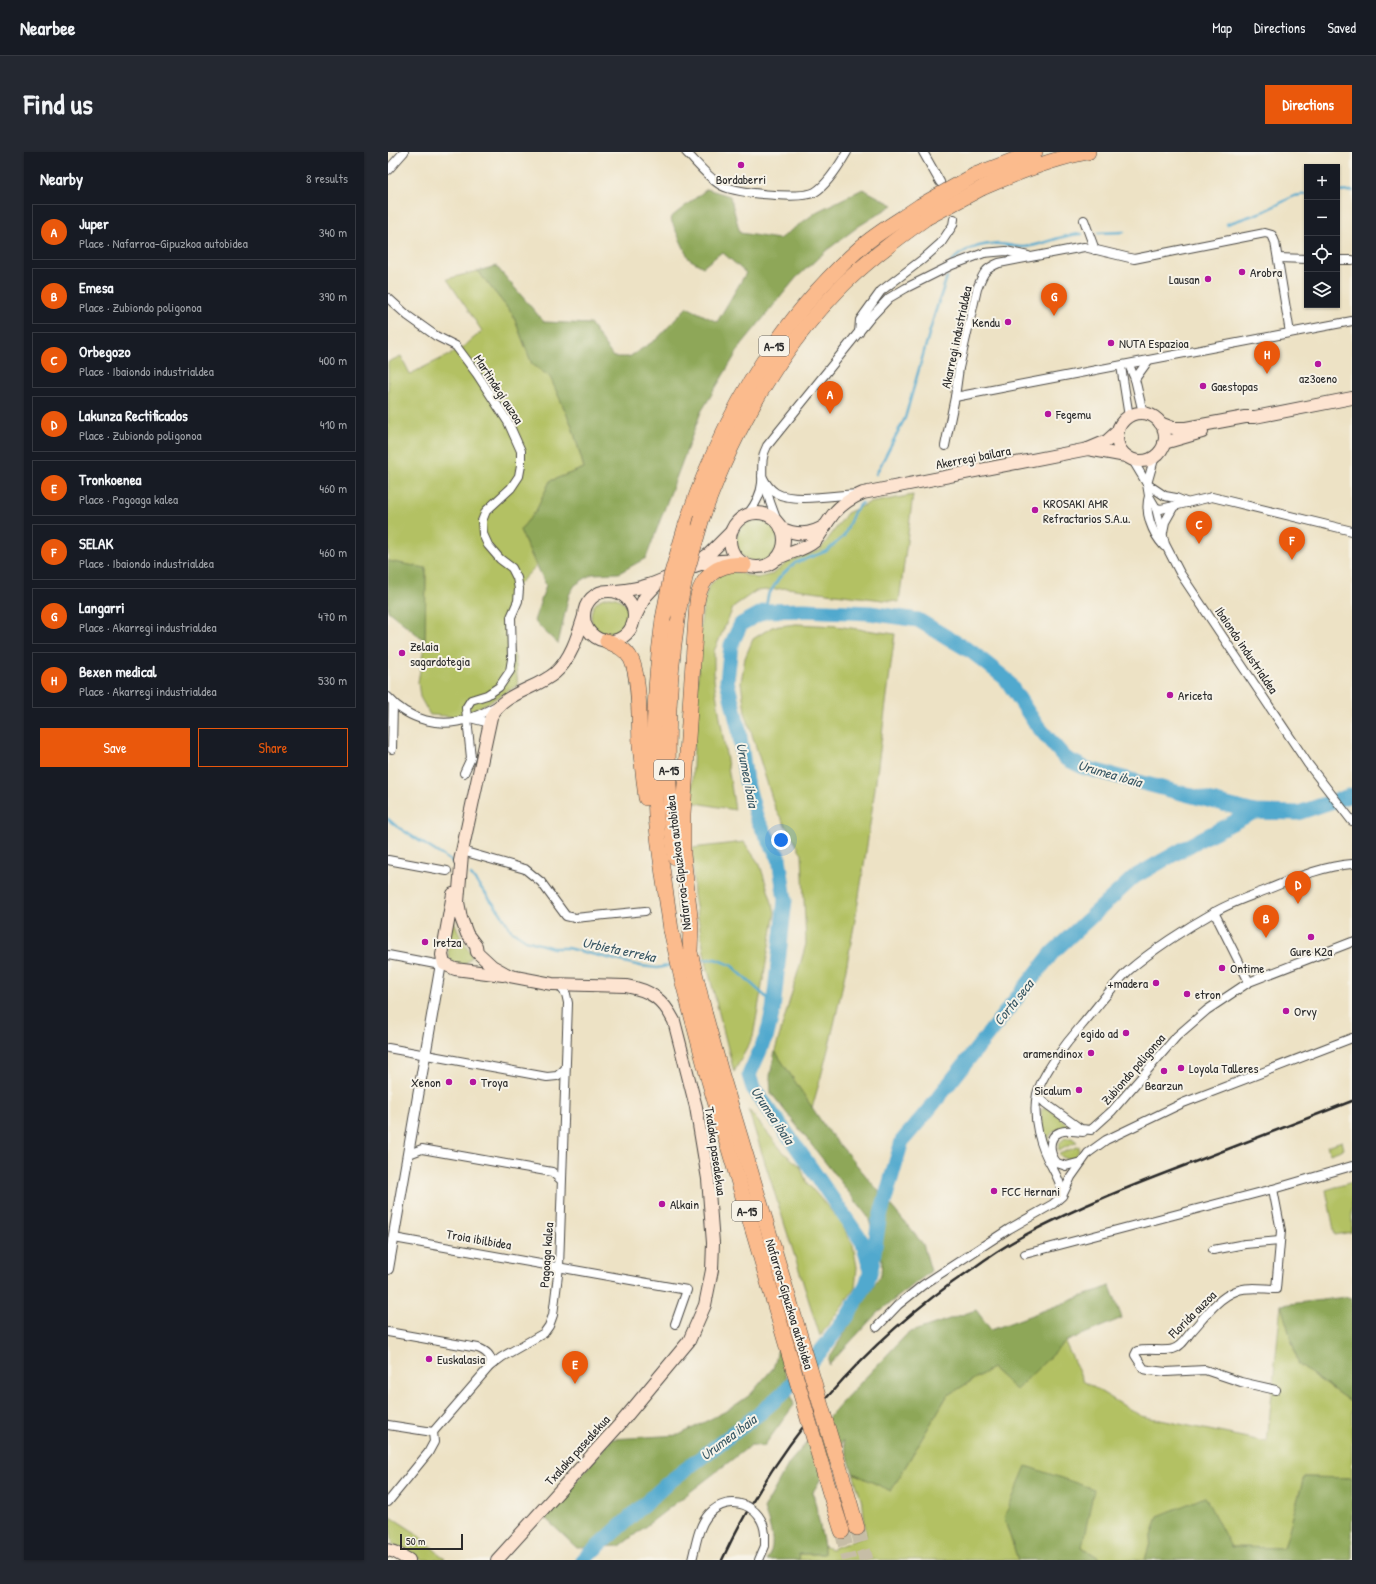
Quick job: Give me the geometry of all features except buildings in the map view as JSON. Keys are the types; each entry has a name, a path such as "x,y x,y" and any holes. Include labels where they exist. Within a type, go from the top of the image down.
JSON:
{"highway":[{"name":"Nafarroa-Gipuzkoa autobidea","path":"857,1528 722,1076 705,1015 690,952 682,927 666,896 656,816 654,770 655,690 663,619 672,576 685,528 711,458 731,417 752,380 777,340 802,308 851,257 885,230 923,212 1035,152"},
{"name":"Nafarroa-Gipuzkoa autobidea","path":"979,181 1016,173 1042,164 1088,152"},
{"name":"Nafarroa-Gipuzkoa autobidea","path":"842,1531 708,1081 682,979 682,927 671,815 669,775 669,691 678,613 685,578 702,518 723,464 743,423 765,384 788,349 814,317 847,281 898,238 923,212"},
{"path":"682,927 684,814 698,595 703,583 712,572 731,565 742,563"},
{"path":"602,639 619,646 626,652 631,660 636,675 640,747 648,818 655,862 666,896"}],"main road":[{"path":"1164,444 1255,417 1352,398"},
{"path":"1088,449 1107,441 1118,431 1123,422 1136,414 1143,414 1155,418 1160,423 1173,428 1186,428 1245,417 1255,417"},
{"path":"1088,449 1140,461 1155,456 1164,444 1165,436 1160,423"},
{"path":"1118,431 1118,444 1129,458"},
{"name":"Akerregi bailara","path":"778,558 813,543 842,505 863,493 1088,449"},
{"path":"569,655 584,616 585,608 593,596 600,592 638,588 660,581 692,566 709,554 730,533 735,524 748,514 764,514 792,532 804,533 816,531 826,525"},
{"path":"692,566 716,561 742,563 758,568 772,563 781,554 784,544 779,524"},
{"path":"730,533 730,546 735,558 742,563"},
{"path":"450,966 454,880 462,852 487,722 501,704 555,673 569,655 582,643 602,639 615,640 626,634 633,625 635,617 645,597 660,581"},
{"path":"614,591 627,598 634,610 635,617"},
{"path":"584,616 588,628 602,639"},
{"name":"Txalaka pasealekua","path":"462,852 458,906 465,929 476,946 477,952 492,966 510,976 558,984 626,986 638,988 656,996 669,1010 674,1021 688,1071 697,1114 708,1180 713,1243 712,1270 705,1305 689,1340 620,1424 497,1560"},
{"path":"450,966 471,966 475,962 477,952"},
{"path":"450,966 510,976"},
{"path":"388,1550 396,1552 409,1560"},
{"path":"388,1559 401,1560"}],"street":[{"path":"388,170 404,152"},
{"path":"686,152 719,185 739,191 802,196 815,192 828,180 840,165 847,152"},
{"path":"923,152 940,182"},
{"path":"859,332 860,320 881,291 923,259 941,243 953,225 954,219"},
{"path":"1084,220 1095,250"},
{"name":"Akarregi industrialdea","path":"1290,333 1275,242 1272,235 1265,233 1134,259 1084,247 999,263 988,268 981,278 977,289 955,397 1352,322"},
{"path":"779,524 770,502 764,478 761,461 763,453 767,446 859,332 889,298 952,265 984,253 1006,251 1031,257"},
{"path":"1278,258 1304,259"},
{"path":"1340,260 1352,260"},
{"name":"Martindegi auzoa","path":"388,298 408,316 430,332 456,346 477,374 508,422 521,451 522,465 519,476 511,488 486,511 482,521 483,534 488,545 500,559 512,568 517,578 519,589 518,601 511,617 510,630 512,658 510,671 499,688 487,696 472,700 466,708 468,719"},
{"path":"1135,379 1148,361"},
{"path":"1125,365 1135,379 1143,414"},
{"path":"1125,365 1129,417"},
{"path":"945,446 955,397"},
{"path":"1155,456 1147,484 1149,496 1147,503 1150,520 1156,536 1167,549"},
{"path":"1129,458 1147,484 1165,496 1176,498 1188,503"},
{"path":"764,478 774,492 793,498 863,493"},
{"path":"748,514 759,496 764,478"},
{"name":"Ibaiondo industrialdea","path":"1149,496 1156,508 1167,549 1180,573 1317,776 1352,821"},
{"path":"1156,508 1161,509 1212,497 1352,531"},
{"path":"1150,520 1156,508 1161,505 1177,502 1188,503"},
{"path":"1163,535 1165,522 1174,506"},
{"path":"391,700 408,714 425,720 450,722 468,719 501,704"},
{"path":"391,700 392,749"},
{"path":"468,719 487,722"},
{"path":"464,773 471,758 468,719"},
{"path":"462,852 525,869 542,882 566,916 575,918 645,910"},
{"path":"388,860 447,871"},
{"path":"1062,1196 1062,1187 1047,1157 1038,1132 1036,1108 1039,1089 1042,1081 1066,1043 1128,971 1166,943 1214,912 1299,876 1335,865 1352,864"},
{"path":"1214,912 1249,982"},
{"name":"Zubiondo poligonoa","path":"1091,1130 1112,1112 1177,1036 1207,1010 1249,982 1352,942"},
{"path":"388,955 450,966"},
{"path":"439,979 450,966"},
{"path":"388,1270 439,979 450,966"},
{"name":"Pagoaga kalea","path":"433,1432 490,1366 502,1357 538,1336 549,1326 553,1315 559,1267 568,1003 566,994 558,984"},
{"path":"877,1328 898,1304 923,1285 1009,1230 1047,1209 1062,1196 1071,1177 1081,1162 1093,1148 1106,1140 1183,1103 1352,1038"},
{"path":"388,1048 547,1077 557,1076 565,1069"},
{"path":"1039,1089 1041,1099 1045,1103 1078,1127 1091,1130"},
{"path":"1081,1162 1066,1166 1057,1163 1052,1155 1050,1143 1059,1132 1082,1132 1091,1130"},
{"path":"409,1154 422,1149 552,1172 561,1180"},
{"path":"1066,1166 1071,1177"},
{"path":"1024,1254 1352,1166"},
{"path":"1054,1171 1064,1176 1071,1177"},
{"name":"Florida auzoa","path":"1273,1188 1281,1231 1276,1289 1258,1288 1236,1291 1223,1299 1211,1310 1180,1345 1173,1349 1142,1349 1137,1351 1135,1355 1144,1368 1149,1370 1166,1372 1206,1370 1240,1382 1276,1390"},
{"name":"Troia ibilbidea","path":"394,1238 687,1290 675,1324"},
{"path":"1213,1250 1245,1244 1280,1240"},
{"path":"388,1332 478,1348 484,1350 490,1357 492,1361 490,1366"},
{"path":"388,1425 433,1432 434,1442 428,1453 388,1502"},
{"path":"692,1560 702,1524 709,1514 722,1505 734,1503 757,1512 763,1522 765,1546 759,1560"}],"green space":[{"path":"707,189 730,196 740,233 779,239 818,211 863,189 893,205 859,226 827,250 796,278 742,344 701,412 646,558 619,573 592,574 575,585 569,595 558,644 534,621 546,585 520,530 536,511 550,481 584,468 572,426 550,377 532,364 513,315 478,271 496,266 544,322 591,324 613,357 629,357 657,339 687,307 717,322 746,273 722,252 703,267 689,259 670,218"},
{"path":"478,271 513,315 532,364 550,376 572,426 584,468 550,481 536,511 520,530 536,566 515,588 515,598 507,614 507,636 515,658 518,685 488,703 463,714 456,716 430,715 420,697 418,682 425,641 426,569 388,561 388,362 401,356 410,374 461,349 482,331 447,279"},
{"path":"913,495 899,602 787,588 756,591 734,606 714,651 714,680 735,810 691,802 701,620 705,597 709,586 719,575 732,571 757,578 773,574 789,561 820,550 847,513 869,503"},
{"path":"757,520 772,526 778,541 772,556 757,562 742,556 736,541 742,526"},
{"path":"388,561 426,568 425,641 388,611"},
{"path":"610,597 620,600 626,606 629,616 626,626 620,632 610,635 600,632 594,626 591,616 594,606 600,600"},
{"path":"796,624 836,626 895,634 872,813 853,932 828,1050 812,1108 775,1051 806,944 802,854 775,808 745,712 741,682 745,658 753,639 772,627"},
{"path":"744,842 760,865 775,912 753,1037 734,1072 705,958 694,895 692,848"},
{"path":"453,919 461,938 472,955 470,960 462,964 454,963 449,956 448,951 448,943"},
{"path":"775,1051 825,1127 923,1244 931,1271 877,1313 829,1365 829,1358 881,1274 882,1261 868,1217 771,1093 770,1076"},
{"path":"1043,1108 1048,1108 1070,1127 1056,1130 1051,1134 1046,1147 1043,1139 1041,1111"},
{"path":"748,1109 783,1152 800,1166 807,1183 840,1221 853,1245 857,1267 855,1288 820,1336"},
{"path":"1065,1138 1072,1138 1077,1142 1058,1151 1059,1143"},
{"path":"1342,1141 1344,1149 1330,1154 1327,1146"},
{"path":"1079,1146 1079,1151 1074,1158 1062,1157 1059,1154"},
{"path":"1352,1182 1352,1232 1335,1235 1326,1190"},
{"path":"1110,1286 1122,1318 1065,1342 1016,1390 992,1368 947,1396 891,1491 853,1473 843,1441 813,1492 824,1546 824,1554 798,1554 799,1560 766,1560 771,1551 772,1541 764,1509 789,1463 842,1402 908,1333 976,1310 991,1330"},
{"path":"1346,1297 1352,1298 1352,1403 1299,1365 1281,1305"},
{"path":"1281,1305 1299,1365 1352,1403 1352,1478 1304,1477 1284,1548 1231,1547 1158,1516 1145,1560 1102,1560 1082,1547 1004,1518 1018,1560 799,1560 798,1554 824,1554 824,1546 831,1549 866,1536 863,1506 853,1473 891,1491 947,1396 992,1368 1016,1389 1065,1342 1083,1381 1141,1416 1267,1442"},
{"path":"778,1347 794,1405 764,1446 751,1445 620,1546 577,1548 545,1518 612,1439 679,1435 728,1410 750,1395 773,1368"},
{"path":"1026,1466 1094,1489 1082,1547 1102,1560 1018,1560 1004,1518"},
{"path":"1304,1477 1352,1478 1352,1560 1145,1560 1158,1516 1205,1497 1231,1547 1284,1548"},
{"path":"391,1517 416,1533 446,1560 423,1560 403,1548 393,1545 390,1528"}],"waterway":[{"path":"1340,192 1352,191"},
{"path":"1227,224 1265,211 1294,196 1304,194"},
{"path":"1098,233 1124,232"},
{"path":"952,262 956,257 967,250 980,246 1000,244 1025,247 1075,234 1082,234"},
{"path":"876,474 905,418 935,313 947,277"},
{"path":"765,611 768,596 779,578 795,563 827,551 844,536 854,512 862,503"},
{"name":"Urumea ibaia","path":"583,1560 669,1482 760,1413 785,1391 820,1352 847,1317 866,1285 871,1270 863,1243 793,1142 753,1088 749,1075 767,1035 773,1010 785,900 779,858 757,819 746,780 739,730 727,681 731,645 741,624 765,611 804,610 870,613 918,620 972,652 1006,679 1035,723 1065,758 1085,768 1254,812 1298,813 1352,795"},
{"name":"Corta seca","path":"872,1265 879,1220 902,1141 926,1113 1053,952 1134,877 1199,840 1254,812"},
{"name":"Urbieta erreka","path":"388,819 396,826 454,863"},
{"name":"Urbieta erreka","path":"471,875 500,912 511,930 526,940 553,948 567,948 641,966 657,968 673,965"},
{"name":"Urbieta erreka","path":"698,960 715,959 731,965 767,998 773,1010"}],"tunnel":[{"path":"857,1528 866,1560"},
{"path":"842,1531 849,1560"}],"railway":[{"path":"722,1560 744,1517 769,1475 797,1435 827,1397 895,1328 933,1297 984,1260 1044,1225 1131,1186 1352,1101"}],"place":[{"name":"Bordaberri","path":"741,165"},
{"name":"Arobra","path":"1242,272"},
{"name":"Lausan","path":"1208,279"},
{"name":"Langarri","path":"1054,316"},
{"name":"Kendu","path":"1008,322"},
{"name":"NUTA Espazioa","path":"1111,343"},
{"name":"az3oeno","path":"1318,364"},
{"name":"Bexen medical","path":"1267,374"},
{"name":"Gaestopas","path":"1203,386"},
{"name":"Juper","path":"830,414"},
{"name":"Fegemu","path":"1048,414"},
{"name":"KROSAKI AMR Refractarios S.A.u.","path":"1035,510"},
{"name":"Orbegozo","path":"1199,544"},
{"name":"SELAK","path":"1292,560"},
{"name":"Zelaia sagardotegia","path":"402,653"},
{"name":"Ariceta","path":"1170,695"},
{"name":"Lakunza Rectificados","path":"1298,904"},
{"name":"Gure K2a","path":"1311,937"},
{"name":"Emesa","path":"1266,938"},
{"name":"Iretza","path":"425,942"},
{"name":"Ontime","path":"1222,968"},
{"name":"+madera","path":"1156,983"},
{"name":"etron","path":"1187,994"},
{"name":"Orvy","path":"1286,1011"},
{"name":"egido ad","path":"1126,1033"},
{"name":"aramendinox","path":"1091,1053"},
{"name":"Loyola Talleres","path":"1181,1068"},
{"name":"Bearzun","path":"1164,1071"},
{"name":"Xenon","path":"449,1082"},
{"name":"Troya","path":"473,1082"},
{"name":"Sicalum","path":"1079,1090"},
{"name":"FCC Hernani","path":"994,1191"},
{"name":"Alkain","path":"662,1204"},
{"name":"Euskalasia","path":"429,1359"},
{"name":"Tronkoenea","path":"575,1384"}]}
